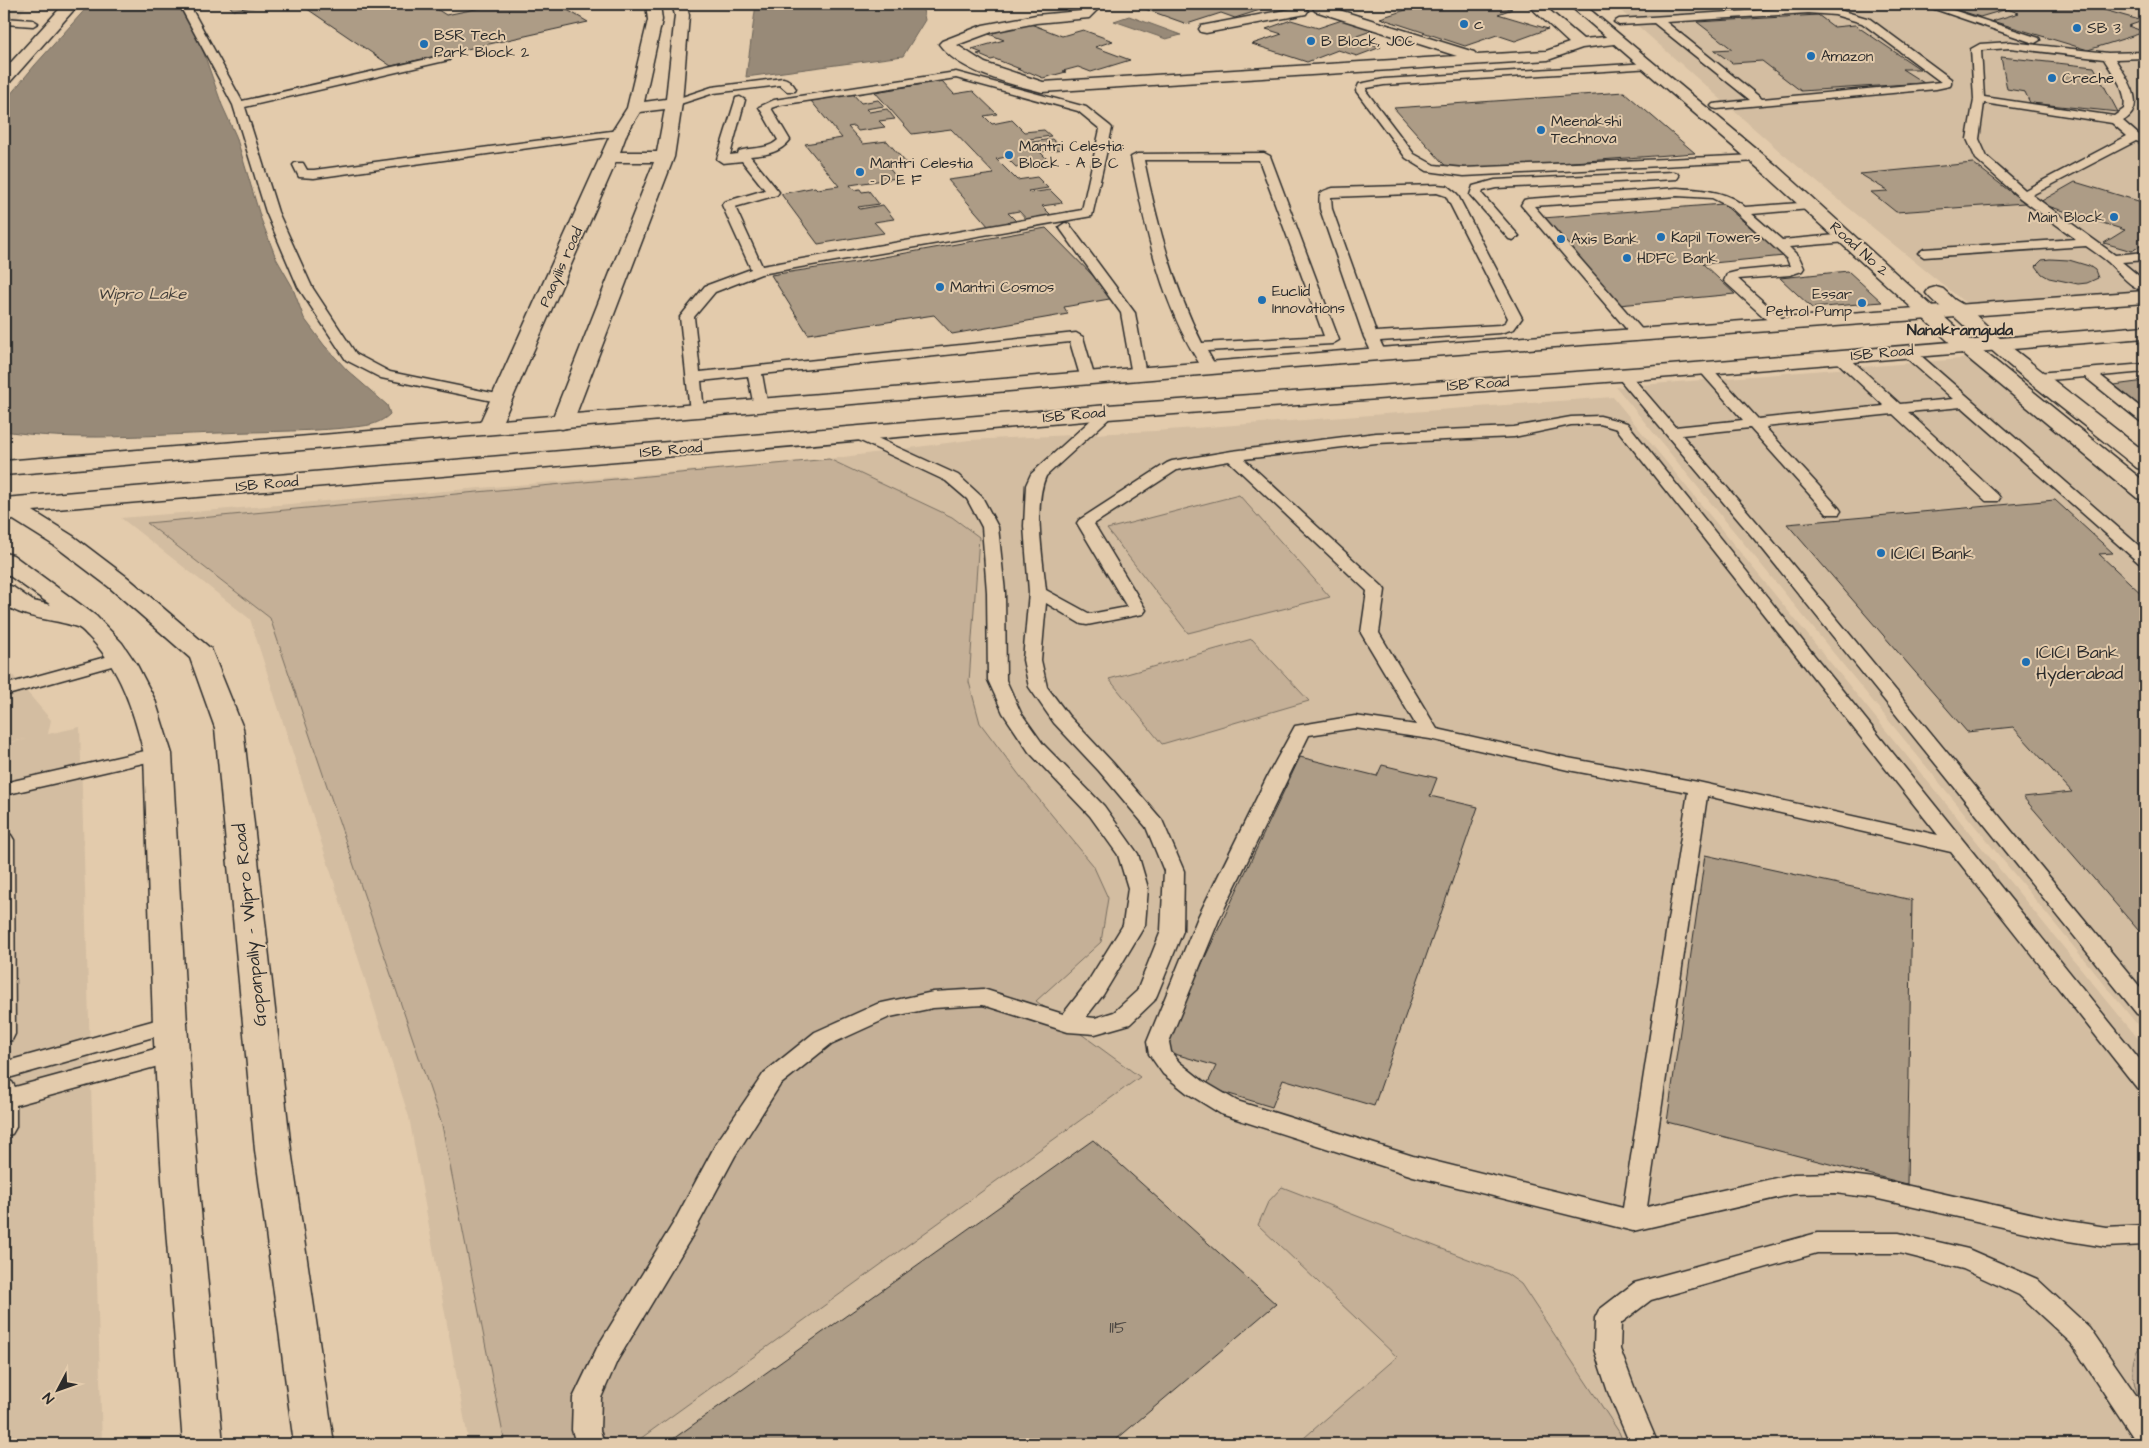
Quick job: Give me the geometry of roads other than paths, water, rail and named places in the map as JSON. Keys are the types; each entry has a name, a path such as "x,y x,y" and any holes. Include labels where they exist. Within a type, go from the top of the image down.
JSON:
{"street":[{"path":"21,34 53,4"},
{"path":"4,78 72,4"},
{"name":"Paayilis road","path":"489,427 619,133 635,108 655,20 653,4"},
{"path":"562,422 665,157 674,103 682,15 679,4"},
{"path":"1096,4 1084,15 1036,19 988,28 947,44 952,50 988,71 1042,87 1548,55 1580,44 1617,40"},
{"path":"1286,4 1301,11"},
{"path":"1206,29 1345,4"},
{"path":"1534,4 1580,44"},
{"name":"Road No 2","path":"1575,4 1648,66 1755,166 1772,171 1931,313 1965,346 2145,494"},
{"name":"Road No 2","path":"1596,4 1841,211"},
{"path":"1320,8 1482,59"},
{"path":"635,108 674,103"},
{"path":"610,157 665,157"},
{"path":"1923,281 1948,304 1960,311 1995,344 2145,463"},
{"name":"ISB Road","path":"10,466 1211,370 1375,346 1640,336 2145,297"},
{"name":"ISB Road","path":"4,506 1108,412 1704,368 2145,332"},
{"name":"Gopanpally - Wipro Road","path":"4,506 36,523 118,582 202,655 229,728 273,1150 314,1444"},
{"path":"4,560 88,622 120,658 151,723 158,754 171,1039 180,1178 203,1444"},
{"path":"4,592 24,607 88,622"}],"lane":[{"path":"184,4 239,105 272,212 305,287 351,357 386,375 502,399"},
{"path":"1925,4 2079,54"},
{"path":"1619,22 1808,10 1836,12 1866,21 1947,82 1946,84 1936,86 1717,106"},
{"path":"1657,20 1760,102"},
{"path":"4,21 33,23"},
{"path":"2145,55 2108,56 2079,54 2010,45 1980,47 1976,50 1980,99 1973,139 1982,159 2024,195 2112,259 2127,274 2145,287"},
{"path":"2108,56 2128,92 2131,107 2127,114 2116,120"},
{"path":"239,105 445,58"},
{"path":"1648,66 1384,82 1363,86 1361,91 1410,156 1431,168 1445,171 1755,166"},
{"path":"698,412 687,317 710,289 758,271 1088,213 1106,128 1082,109 956,75 778,102 765,107 784,140 781,145 768,150 743,153 773,192 728,205 758,271"},
{"path":"783,81 791,89 732,100 674,103 712,90 783,81"},
{"path":"2128,92 2145,96"},
{"path":"1980,99 2116,120 2140,139 2024,195"},
{"path":"732,100 724,159 745,157"},
{"path":"299,165 303,174 314,174 619,133"},
{"path":"1197,347 1332,340 1264,156 1137,157 1159,250 1174,297 1197,347 1211,370"},
{"path":"1513,236 1476,195 1477,189 1495,184 1688,175"},
{"path":"1375,346 1326,209 1324,197 1327,193 1443,189 1451,194 1514,318 1511,326 1426,343"},
{"path":"1640,336 1536,216 1527,205 1528,203 1692,192 1714,195 1725,199 1779,244 1797,263 1797,268 1790,271 1739,274 1732,277 1731,281 1781,325"},
{"path":"1741,211 1810,205"},
{"path":"1065,227 1128,312 1139,375"},
{"path":"1779,244 1847,238"},
{"path":"1924,253 2089,242"},
{"path":"2112,259 2145,256"},
{"path":"694,377 1076,337 1088,379"},
{"path":"1907,351 2145,559"},
{"path":"1840,357 1992,498"},
{"path":"1704,368 1833,511"},
{"path":"2037,377 2145,368"},
{"path":"754,371 761,407"},
{"path":"2088,373 2145,418"},
{"path":"1622,374 1767,544 2145,1008"},
{"path":"1671,432 1965,402"},
{"path":"590,1444 586,1430 587,1398 607,1354 682,1229 726,1149 772,1079 823,1038 884,1010 933,1000 983,997 1068,1024 1095,1026 1122,1018 1146,995 1172,931 1174,871 1155,825 1061,718 1038,687 1032,660 1038,592 1032,526 1034,485 1039,474 1108,412"},
{"path":"1038,592 1087,620 1137,610 1085,523 1172,466 1232,456 1376,438 1514,432 1571,421 1600,420 1622,426 1762,599 2145,1082"},
{"path":"857,434 952,478 974,497 990,527 996,592 996,680 1012,713 1036,748 1096,811 1128,854 1138,888 1134,925 1096,989 1068,1024"},
{"path":"1232,456 1376,590 1370,633 1430,733"},
{"path":"4,691 120,658"},
{"path":"1956,846 1698,788 1568,764 1430,733 1355,722 1302,730 1276,777 1209,917 1158,1042 1160,1054 1171,1068 1195,1087 1229,1108 1413,1166 1633,1221 1794,1184 1835,1183 1874,1188 2056,1229 2106,1237 2145,1236"},
{"path":"4,789 158,754"},
{"path":"1633,1221 1698,788"},
{"path":"4,840 4,1034"},
{"path":"4,1071 171,1039"},
{"path":"4,1099 171,1039"},
{"path":"4,1088 4,1127"},
{"path":"1644,1444 1622,1392 1607,1349 1608,1318 1643,1291 1817,1243 1898,1243 1968,1260 2028,1287 2080,1335 2145,1431"}],"water":[{"name":"Wipro Lake","path":"90,4 178,4 181,6 202,48 222,105 236,136 261,219 276,258 292,286 304,318 324,345 348,371 387,405 390,414 384,419 367,425 327,429 138,436 58,436 4,431 4,102"},
{"path":"756,4 909,4 923,10 925,20 903,56 746,77"},
{"path":"1129,16 1181,35 1166,39 1114,21"}],"place":[{"name":"c","path":"1464,24"},
{"name":"SB 3","path":"2077,28"},
{"name":"B Block, JOC","path":"1311,41"},
{"name":"BSR Tech Park Block 2","path":"424,44"},
{"name":"Amazon","path":"1811,56"},
{"name":"Creche","path":"2052,78"},
{"name":"Meenakshi Technova","path":"1541,130"},
{"name":"Mantri Celestia: Block - A B C","path":"1009,155"},
{"name":"Mantri Celestia - D E F","path":"860,172"},
{"name":"Main Block","path":"2114,217"},
{"name":"Kapil Towers","path":"1661,237"},
{"name":"Axis Bank","path":"1561,239"},
{"name":"HDFC Bank","path":"1627,258"},
{"name":"Mantri Cosmos","path":"940,287"},
{"name":"Euclid Innovations","path":"1262,300"},
{"name":"Essar Petrol Pump","path":"1862,303"},
{"name":"ICICI Bank","path":"1881,553"},
{"name":"ICICI Bank Hyderabad","path":"2026,662"}],"district":[{"name":"Nanakramguda","path":"1960,330"}]}
